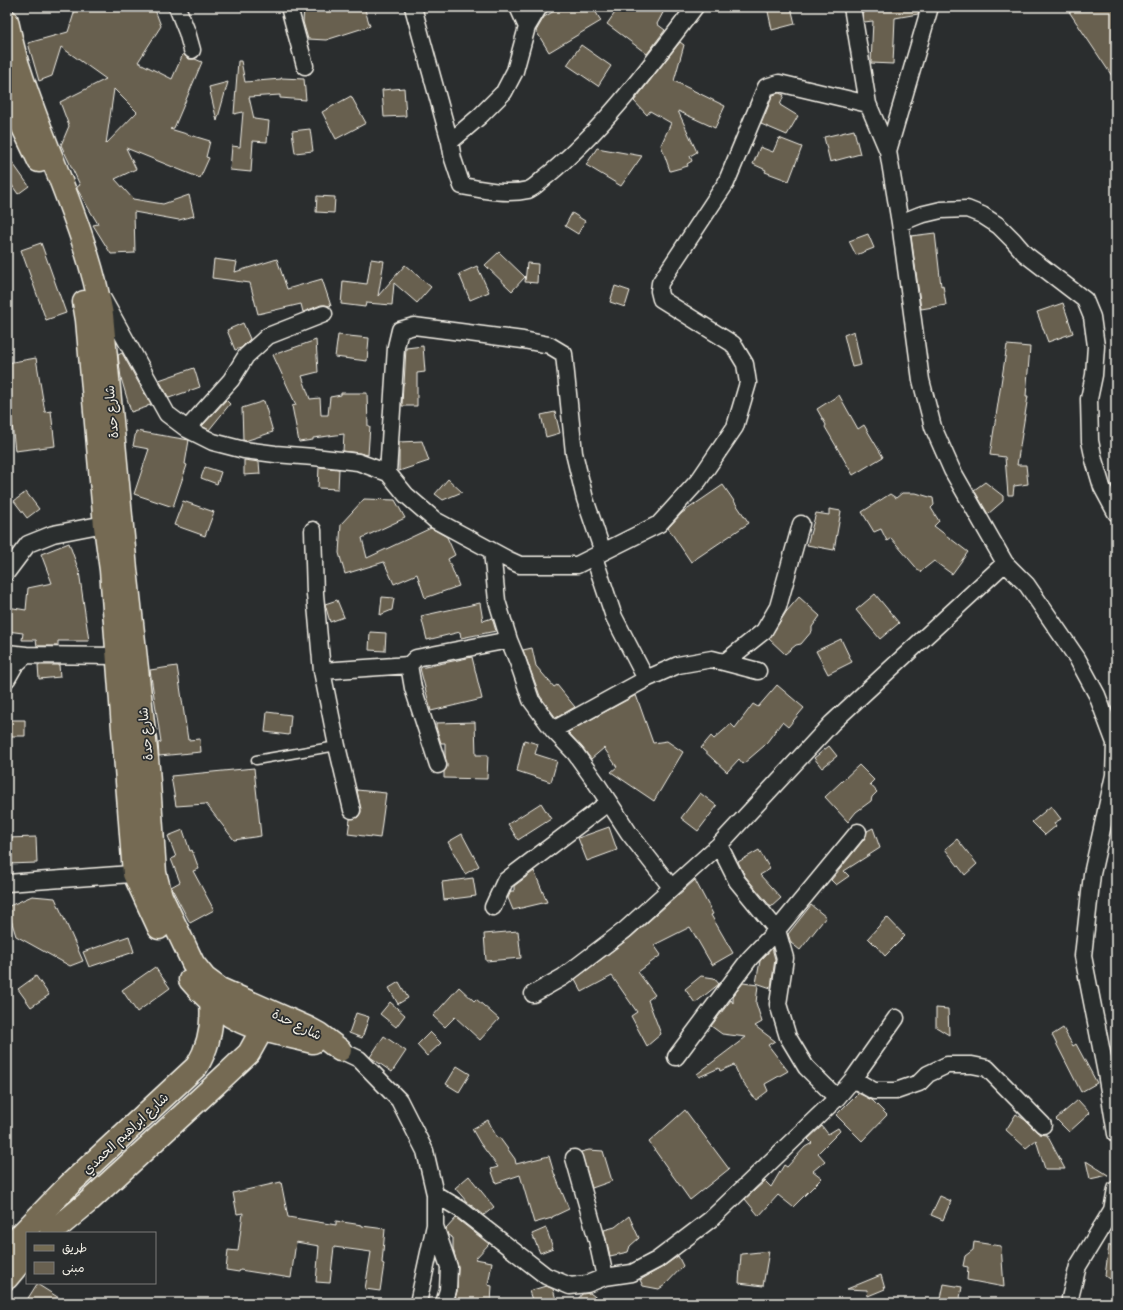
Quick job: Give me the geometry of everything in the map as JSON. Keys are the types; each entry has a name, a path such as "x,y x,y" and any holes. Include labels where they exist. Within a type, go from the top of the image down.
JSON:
{"main road":[{"name":"شارع حدة","path":"7,21 13,78 49,151 73,232 70,246 83,294 95,318"},
{"name":"شارع حدة","path":"7,94 73,232 97,288 95,318 114,525 148,768 144,874 161,896 193,963 198,971 212,984 267,1021 308,1040 340,1050"},
{"name":"شارع حدة","path":"114,525 111,570 118,656 147,904 170,950 192,982 211,1002 250,1026 267,1021 319,1034 340,1050"},
{"name":"شارع ابراهيم الحمدي","path":"7,1249 70,1184 197,1066 203,1056 210,1032 212,1017 211,1002"},
{"name":"شارع ابراهيم الحمدي","path":"52,1232 87,1203 249,1052 267,1021"},
{"path":"249,1052 279,1041 308,1040"},
{"path":"70,1184 87,1203"},
{"path":"7,1278 26,1255"}],"street":[{"path":"178,7 192,50"},
{"path":"289,7 305,66"},
{"path":"413,7 450,142 453,159 462,186 501,192 530,190 564,162 595,131 696,7"},
{"path":"518,7 527,27"},
{"path":"450,142 480,116 504,92 515,71 527,27 539,7"},
{"path":"852,7 868,104 888,151 900,223 921,380 933,427 952,470 1005,563 1027,585 1077,658 1097,695 1115,743 1114,775 1092,874 1083,956 1106,1072 1116,1134"},
{"path":"888,151 930,7"},
{"path":"97,288 167,414 187,429 213,442 244,450 358,462 388,473 406,496 435,520 520,565 577,565 659,524 700,480 736,427 748,383 745,364 733,344 661,299 659,291 660,283 726,182 766,87 779,83 868,104"},
{"path":"900,223 920,215 941,210 967,209 982,215 999,226 1024,254 1085,300 1092,317 1096,346 1094,375 1090,399 1090,441 1102,487 1116,513"},
{"path":"187,429 231,380 246,356 268,336 324,314"},
{"path":"388,473 396,347 400,330 414,326 523,340 549,345 564,354 574,453 598,555 614,617 646,679"},
{"path":"725,662 764,631 778,607 802,524"},
{"path":"7,572 28,544 53,534 114,525"},
{"path":"313,530 315,594 322,671 352,810"},
{"path":"492,551 497,600 509,640 531,700 553,730 574,753 629,833 671,887"},
{"path":"533,994 563,978 624,930 719,845 832,723 1005,563"},
{"path":"322,671 409,665 416,658 509,640"},
{"path":"7,653 118,656"},
{"path":"7,679 15,665 26,654"},
{"path":"553,730 646,679 678,665 712,659 758,671"},
{"path":"409,665 413,688 438,765"},
{"path":"493,907 506,881 609,802"},
{"path":"676,1057 750,958 777,930 858,832"},
{"path":"719,845 737,881 777,930 785,958 778,1004 788,1037 806,1068 836,1098"},
{"path":"7,883 144,874"},
{"path":"435,1194 460,1209 546,1276 570,1286 586,1284 605,1277 632,1273 657,1260 711,1219 853,1080 896,1018"},
{"path":"340,1050 358,1059 399,1100 425,1151 435,1194 435,1225 418,1303"},
{"path":"853,1080 874,1091 896,1091 918,1083 928,1074 947,1065 972,1065 987,1068 1043,1124"},
{"path":"574,1158 597,1240 605,1277"},
{"path":"1070,1303 1078,1266 1112,1210 1116,1189"},
{"path":"435,1225 449,1267 448,1290 444,1303"}],"lane":[{"path":"256,760 337,746"}],"building":[{"path":"76,7 154,7 161,26 138,62 172,79 183,54 189,59 195,59 202,62 174,128 170,129 210,141 206,157 209,158 200,178 126,148 136,169 115,179 133,199 163,204 189,195 194,216 179,220 134,212 135,253 111,254 93,225 98,224 77,189 80,185 61,145 69,126 60,102 106,79 61,47 52,76 39,81 28,43 68,32","holes":["114,89 137,112 106,144"]},
{"path":"304,7 364,7 370,26 326,40 308,39 303,22"},
{"path":"561,7 593,7 601,21 549,52 536,31 544,17"},
{"path":"619,7 666,7 657,24 665,30 647,54 607,24"},
{"path":"767,7 791,7 795,24 772,30"},
{"path":"862,7 920,7 918,14 895,18 893,64 871,63 873,21 864,22"},
{"path":"1066,7 1116,7 1116,82"},
{"path":"680,42 684,45 674,81 725,106 715,128 678,111 697,152 690,156 692,161 687,164 688,166 670,171 661,145 671,123 650,111 647,115 634,101"},
{"path":"581,45 611,66 598,86 567,65"},
{"path":"238,61 241,61 245,82 281,78 304,79 306,100 280,98 280,95 249,97 254,119 269,121 267,142 253,141 251,172 230,170 232,146 240,147 243,112 234,114"},
{"path":"228,82 217,121 209,87"},
{"path":"404,88 406,116 384,117 382,90"},
{"path":"779,93 784,95 780,105 798,116 787,135 761,124 773,95"},
{"path":"351,96 366,123 336,139 322,112"},
{"path":"310,129 313,151 295,153 292,131"},
{"path":"854,130 860,154 830,162 824,137"},
{"path":"779,138 802,147 789,181 765,172 766,170 753,164 760,147 773,152"},
{"path":"597,148 642,156 621,186 586,165"},
{"path":"7,155 29,186 18,194 7,178"},
{"path":"317,196 335,197 334,213 316,212"},
{"path":"572,213 585,221 578,234 565,226"},
{"path":"935,233 941,286 943,285 946,305 921,309 911,236"},
{"path":"868,234 874,248 856,255 849,241"},
{"path":"41,243 66,313 46,320 21,250"},
{"path":"499,252 525,277 512,291 485,265"},
{"path":"214,259 237,262 235,272 277,259 287,289 322,279 331,306 321,305 303,312 301,304 258,314 250,283 212,278"},
{"path":"371,259 384,261 378,296 405,265 431,287 417,303 394,283 392,305 366,303 365,307 341,304 343,281 367,284"},
{"path":"527,263 538,264 537,283 525,282"},
{"path":"477,266 489,292 470,300 459,274"},
{"path":"615,286 630,291 625,307 610,302"},
{"path":"1063,303 1073,333 1048,342 1037,312"},
{"path":"243,323 250,339 241,348 235,350 227,330"},
{"path":"854,331 861,365 852,367 844,335"},
{"path":"338,335 369,338 367,361 335,357"},
{"path":"316,340 318,372 302,376 310,399 320,398 321,415 328,415 330,397 341,395 341,393 367,393 368,426 370,426 368,455 343,451 344,434 313,438 313,440 299,442 292,406 296,405 273,355"},
{"path":"1007,345 1030,347 1026,396 1028,396 1017,465 1026,465 1028,484 1014,486 1013,495 1008,495 1005,457 990,455"},
{"path":"423,346 425,372 417,373 417,406 402,406 406,348"},
{"path":"122,353 151,405 131,412 121,378 118,355"},
{"path":"36,358 45,412 51,411 55,446 15,451 10,406 7,406 7,363"},
{"path":"194,368 200,387 169,398 159,380"},
{"path":"839,395 858,429 864,425 883,457 853,475 825,427 826,425 817,409"},
{"path":"226,400 230,404 209,430 202,426"},
{"path":"264,401 273,432 245,441 243,440 242,408"},
{"path":"555,412 560,433 546,437 541,415"},
{"path":"136,431 189,440 185,464 187,465 173,507 134,494 149,449 133,446"},
{"path":"422,441 429,461 399,471 399,442"},
{"path":"244,460 259,462 260,474 244,475"},
{"path":"205,467 221,472 217,484 201,478"},
{"path":"319,467 339,469 338,489 318,488"},
{"path":"448,479 462,492 443,500 435,494"},
{"path":"985,482 1003,496 1003,501 988,514 974,490"},
{"path":"723,485 749,523 691,562 668,528 682,513"},
{"path":"26,492 39,509 27,518 14,501"},
{"path":"902,493 916,493 933,498 934,505 931,508 939,521 934,526 968,552 952,574 934,561 920,572 891,538 887,541 881,529 874,532 862,512 890,494 896,498"},
{"path":"364,499 395,500 405,518 362,538 367,558 431,528 447,537 455,555 448,559 459,586 425,598 417,574 394,584 384,562 345,574 339,553 341,524"},
{"path":"183,501 214,512 205,536 174,525"},
{"path":"829,509 841,511 834,550 807,545 816,513 829,515"},
{"path":"69,543 79,571 89,641 58,641 58,646 37,646 36,640 22,640 23,633 7,631 7,607 26,610 28,588 52,583 41,554"},
{"path":"875,594 899,623 880,639 856,610"},
{"path":"382,597 394,598 392,610 380,615"},
{"path":"799,597 820,616 812,627 812,631 801,644 796,645 785,654 769,639 786,612"},
{"path":"337,600 344,617 330,622 325,604"},
{"path":"480,603 483,621 492,618 496,631 461,638 460,632 427,640 421,616"},
{"path":"370,632 386,633 385,651 369,650"},
{"path":"841,639 852,662 828,674 816,651"},
{"path":"532,648 536,666 554,687 557,685 575,707 556,718 540,696 523,650"},
{"path":"472,657 482,699 431,711 420,668"},
{"path":"38,665 59,665 60,677 39,679"},
{"path":"177,666 188,740 200,739 201,752 159,756 158,743 161,742 150,670"},
{"path":"777,685 804,708 788,727 782,722 764,746 743,764 739,759 727,772 701,748 711,736 714,739 731,724 735,728 753,704 758,707"},
{"path":"636,695 653,743 667,741 683,752 654,801 611,772 617,767 604,748 591,759 568,732"},
{"path":"267,712 291,715 289,735 265,732"},
{"path":"7,720 25,720 25,736 7,736"},
{"path":"475,722 476,755 488,755 487,779 444,778 444,772 447,767 445,743 441,743 436,723"},
{"path":"524,740 538,744 535,754 557,761 551,782 517,771"},
{"path":"829,746 837,756 822,768 814,758"},
{"path":"859,765 874,780 870,784 877,792 872,797 871,801 856,812 848,822 825,797"},
{"path":"254,768 261,836 234,840 206,804 176,806 171,776"},
{"path":"357,790 386,793 380,838 348,834 350,819 358,817 361,812"},
{"path":"700,793 717,806 698,831 681,818"},
{"path":"541,803 551,819 518,840 508,824"},
{"path":"1051,806 1061,819 1054,823 1056,826 1045,835 1032,822"},
{"path":"609,827 617,850 587,861 578,838"},
{"path":"873,828 880,848 844,871 849,876 836,885 831,880 865,838 867,831"},
{"path":"183,830 190,851 192,850 199,869 193,871 214,910 190,923 171,887 180,882 171,859 176,857 168,836"},
{"path":"462,834 479,866 465,874 448,842"},
{"path":"36,837 37,863 7,864 7,838"},
{"path":"957,839 977,864 965,875 945,849"},
{"path":"759,850 770,869 760,875 781,898 771,907 745,876 738,862"},
{"path":"534,871 547,902 513,910 508,898 511,891 514,891 514,886"},
{"path":"473,878 476,896 444,900 442,882"},
{"path":"695,880 713,914 711,915 733,953 712,965 690,927 654,945 661,955 638,972 655,995 648,1000 661,1034 647,1046 631,1016 637,1012 612,976 582,992 575,979 631,937"},
{"path":"32,896 55,898 83,961 70,966 16,936 7,907"},
{"path":"811,905 826,917 800,950 791,943 788,934"},
{"path":"887,917 905,936 885,956 868,938"},
{"path":"518,931 521,958 486,961 484,934"},
{"path":"129,936 134,952 89,967 83,952"},
{"path":"772,948 775,959 771,988 756,983 760,961"},
{"path":"155,967 170,988 137,1012 122,990"},
{"path":"36,976 49,995 31,1007 18,989"},
{"path":"701,976 714,978 719,984 695,1003 685,989"},
{"path":"399,982 408,998 398,1004 389,988"},
{"path":"743,983 758,985 756,1003 762,1022 755,1026 775,1041 768,1045 788,1071 765,1084 768,1091 756,1100 741,1080 734,1065 720,1071 719,1068 699,1077 697,1074 746,1037 722,1034 711,1026 731,1000 733,1003 733,996"},
{"path":"459,987 474,1001 476,999 499,1019 480,1040 455,1017 445,1027 433,1016"},
{"path":"390,1002 405,1015 396,1027 380,1014"},
{"path":"936,1008 948,1009 949,1035 936,1027"},
{"path":"356,1013 369,1017 362,1038 349,1033"},
{"path":"1063,1028 1073,1046 1076,1044 1097,1083 1081,1092 1052,1035"},
{"path":"430,1032 441,1043 427,1056 417,1045"},
{"path":"384,1036 406,1051 392,1072 370,1057"},
{"path":"457,1066 470,1074 459,1092 446,1084"},
{"path":"858,1093 872,1100 887,1115 862,1141 836,1115"},
{"path":"1078,1100 1090,1113 1069,1132 1056,1119"},
{"path":"685,1110 729,1169 690,1200 649,1142"},
{"path":"1016,1114 1025,1120 1037,1132 1047,1135 1065,1169 1045,1169 1036,1140 1026,1148 1006,1130"},
{"path":"488,1120 497,1138 499,1137 515,1159 516,1164 549,1156 554,1173 569,1209 552,1218 534,1223 520,1175 496,1183 491,1169 498,1167 480,1143 472,1129"},
{"path":"822,1126 828,1134 838,1128 840,1131 818,1153 825,1161 813,1171 822,1178 793,1207 778,1195 759,1216 745,1199 765,1181 771,1187 784,1165 787,1167 805,1147 812,1143 808,1139"},
{"path":"589,1150 603,1151 612,1181 592,1188 581,1152"},
{"path":"1086,1161 1108,1175 1090,1179"},
{"path":"469,1176 494,1207 484,1215 467,1202 455,1188"},
{"path":"281,1182 288,1217 336,1225 336,1221 385,1229 382,1263 384,1264 380,1291 365,1289 371,1252 334,1247 330,1283 316,1282 319,1246 296,1242 291,1278 240,1270 239,1272 226,1270 228,1250 238,1251 243,1213 237,1214 233,1193"},
{"path":"940,1196 951,1201 943,1220 931,1215"},
{"path":"629,1216 639,1238 630,1246 628,1252 610,1256 604,1230 615,1227"},
{"path":"456,1218 489,1244 475,1259 492,1262 488,1285 492,1286 491,1303 454,1303 457,1291 458,1267 453,1249 453,1238 448,1235 446,1229"},
{"path":"546,1228 553,1248 540,1253 532,1234"},
{"path":"974,1242 1001,1246 1004,1287 967,1280 968,1267 963,1266 965,1256 973,1250"},
{"path":"1109,1245 1116,1245 1116,1274 1112,1281 1105,1276"},
{"path":"769,1251 763,1286 739,1283 741,1254"},
{"path":"678,1256 683,1266 665,1285 659,1289 643,1286 640,1280"},
{"path":"881,1275 885,1289 868,1296 867,1290 847,1289"},
{"path":"37,1284 67,1303 25,1303"},
{"path":"944,1284 962,1287 959,1303 940,1303"},
{"path":"546,1286 553,1289 557,1303 533,1303 529,1291"},
{"path":"590,1293 603,1303 575,1303 582,1294"}]}
